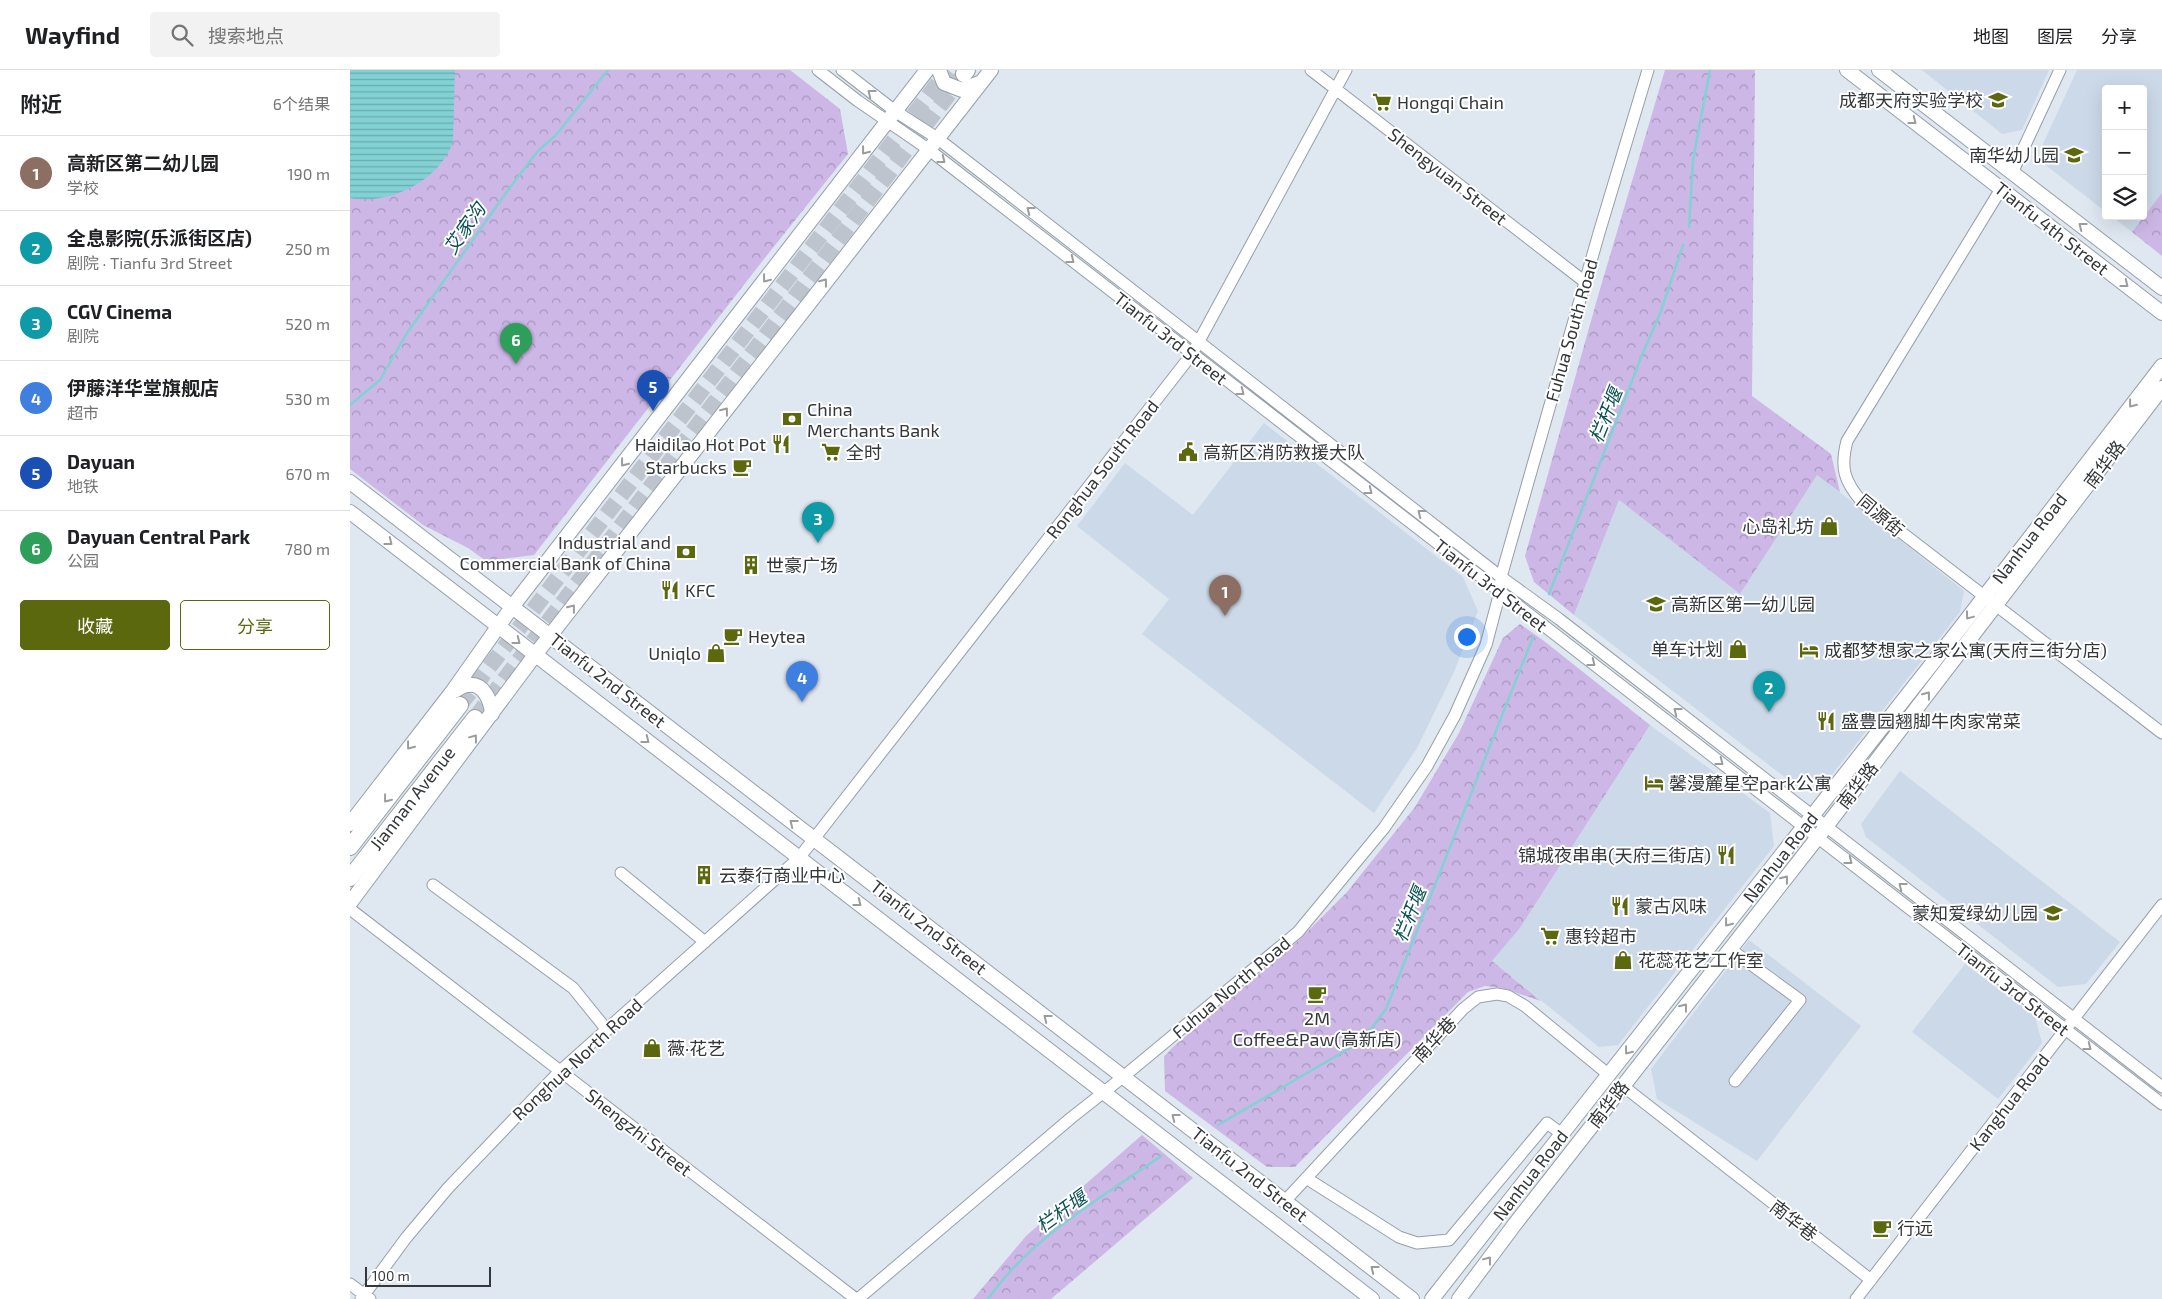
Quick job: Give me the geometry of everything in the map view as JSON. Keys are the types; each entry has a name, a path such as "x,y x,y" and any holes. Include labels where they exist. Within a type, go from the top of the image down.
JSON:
{"highway":[{"name":"Jiannan Avenue","path":"350,847 456,699"},
{"name":"Jiannan Avenue","path":"350,878 475,718"}],"main road":[{"path":"456,699 512,607 926,70"},
{"path":"939,70 944,83 962,90 982,82"},
{"path":"350,903 535,655 991,70"},
{"name":"Tianfu 4th Street","path":"1847,70 2162,312"},
{"name":"Tianfu 4th Street","path":"1879,70 2162,288"},
{"name":"Nanhua Road","path":"1432,1299 1984,597 2162,366"},
{"name":"南华路","path":"1459,1299 1822,832 2162,388"},
{"name":"Tianfu 2nd Street","path":"350,482 1412,1299"},
{"name":"Tianfu 2nd Street","path":"350,512 1372,1299"},
{"path":"350,824 467,685 478,687 488,696 492,714"}],"street":[{"name":"Tianfu 3rd Street","path":"818,70 891,117 937,138 1501,577 1559,619 2066,1029 2162,1104"},
{"name":"Tianfu 3rd Street","path":"842,70 928,149 1553,633 1808,821"},
{"name":"Shengyuan Street","path":"1311,70 1585,282"},
{"name":"Ronghua South Road","path":"814,839 1192,354 1346,70"},
{"name":"Fuhua South Road","path":"1500,592 1501,577 1648,70"},
{"path":"2012,173 2060,70"},
{"name":"同源街","path":"2001,189 1848,441 1842,458 1845,475 1850,488 1862,502 2162,733"},
{"name":"Fuhua North Road","path":"857,1299 1071,1118 1104,1093 1298,932 1384,828 1427,766 1456,715 1486,645 1500,592"},
{"name":"Tianfu 3rd Street","path":"1822,832 2074,1018 2162,1087"},
{"name":"Ronghua North Road","path":"365,1298 406,1238 448,1188 560,1071 799,858 814,839"},
{"path":"621,872 705,942"},
{"path":"433,884 573,988 607,1030"},
{"name":"Kanghua Road","path":"1856,1299 2162,905"},
{"name":"Shengzhi Street","path":"350,909 857,1299"},
{"path":"1730,949 1800,1000 1735,1081"},
{"name":"南华巷","path":"1285,1201 1463,1009 1478,997 1497,994 1518,1001 1609,1075"},
{"name":"南华巷","path":"1623,1086 1870,1280"},
{"path":"1306,1178 1399,1237 1417,1243 1449,1240 1547,1123 1562,1134"},
{"path":"350,1284 365,1298"}],"shaded area":[{"name":"成都天府实验学校","path":"1922,70 2049,70 2022,130 2002,134"},
{"path":"2077,70 2162,70 2162,194 2147,213 2147,85 2102,85 2102,209 2043,163 2042,146"},
{"path":"2116,220 2141,220 2132,232"},
{"path":"1264,423 1463,577 1478,611 1454,672 1417,748 1374,813 1142,634 1169,599 1077,526 1125,463 1193,515"},
{"path":"1817,474 1964,591 1960,612 1830,777 1791,782 1574,615 1619,500 1740,594"},
{"path":"1650,725 1770,813 1774,846 1618,1045 1599,1047 1492,961 1520,928"},
{"path":"1900,771 2120,942 2086,984 2058,987 1866,837 1861,824"},
{"path":"1749,940 1861,1026 1757,1161 1657,1099 1651,1069"},
{"path":"1965,964 2035,1017 2042,1043 1998,1099 1912,1032"}],"green space":[{"path":"350,70 790,70 840,109 848,154 534,555 486,561 468,548 423,525 350,469"},
{"path":"1665,70 1755,70 1752,396 1831,454 1840,492 1817,475 1740,594 1619,500 1574,615 1534,582 1525,556 1598,296"},
{"path":"2162,193 2162,256 2132,232 2141,220 2147,220 2147,212"},
{"path":"1520,624 1650,725 1520,928 1492,961 1541,1001 1502,988 1485,986 1468,992 1295,1167 1267,1167 1165,1091 1164,1057 1172,1048 1299,940 1347,892 1415,807 1459,733 1503,638"},
{"path":"1142,1135 1193,1178 1051,1299 973,1299 1026,1236"}],"water":[{"path":"350,70 455,70 453,141 447,155 425,178 397,194 381,198 350,198"}],"waterway":[{"name":"艾家沟","path":"350,405 380,380 407,333 508,190 537,152 556,135 608,70"},
{"name":"栏杆堰","path":"1689,227 1693,160 1710,70"},
{"name":"栏杆堰","path":"1549,594 1661,311 1683,245"},
{"name":"栏杆堰","path":"1218,1125 1355,1045 1371,1029 1386,1009 1533,637"},
{"name":"栏杆堰","path":"988,1299 1005,1277 1046,1238 1068,1220 1161,1156"}],"tunnel":[{"path":"460,705 948,70"},
{"path":"475,718 964,74"}],"place":[{"name":"成都天府实验学校","path":"1998,100"},
{"name":"Hongqi Chain","path":"1382,102"},
{"name":"南华幼儿园","path":"2074,155"},
{"name":"Dayuan Central Park","path":"516,364"},
{"name":"Dayuan","path":"653,411"},
{"name":"China Merchants Bank","path":"792,419"},
{"name":"Haidilao Hot Pot","path":"781,444"},
{"name":"全时","path":"831,452"},
{"name":"高新区消防救援大队","path":"1188,452"},
{"name":"Starbucks","path":"742,467"},
{"name":"心岛礼坊","path":"1829,526"},
{"name":"CGV Cinema","path":"818,543"},
{"name":"Industrial and Commercial Bank of China","path":"686,552"},
{"name":"世豪广场","path":"751,565"},
{"name":"KFC","path":"670,590"},
{"name":"高新区第一幼儿园","path":"1656,604"},
{"name":"高新区第二幼儿园","path":"1225,616"},
{"name":"Heytea","path":"733,636"},
{"name":"单车计划","path":"1738,649"},
{"name":"成都梦想家之家公寓(天府三街分店)","path":"1809,650"},
{"name":"Uniqlo","path":"716,653"},
{"name":"伊藤洋华堂旗舰店","path":"802,702"},
{"name":"全息影院(乐派街区店)","path":"1769,712"},
{"name":"盛豊园翘脚牛肉家常菜","path":"1826,721"},
{"name":"馨漫麓星空park公寓","path":"1654,783"},
{"name":"锦城夜串串(天府三街店)","path":"1726,855"},
{"name":"云泰行商业中心","path":"704,875"},
{"name":"蒙古风味","path":"1620,906"},
{"name":"蒙知爱绿幼儿园","path":"2053,913"},
{"name":"惠铃超市","path":"1550,936"},
{"name":"花蕊花艺工作室","path":"1623,960"},
{"name":"2M Coffee&Paw(高新店)","path":"1317,994"},
{"name":"薇·花艺","path":"652,1048"},
{"name":"行远","path":"1882,1228"}]}
